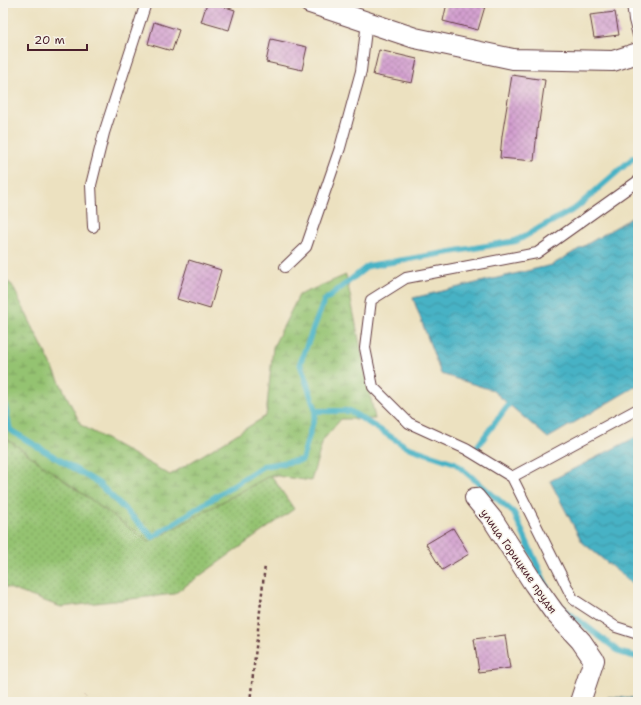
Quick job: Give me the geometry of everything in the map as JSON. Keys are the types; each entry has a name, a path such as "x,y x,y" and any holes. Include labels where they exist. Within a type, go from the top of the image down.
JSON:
{"street":[{"path":"310,3 415,38 513,59 613,61 638,52"},
{"name":"улица Горицкие пруды","path":"475,498 493,520 554,612 581,642 594,660 580,702"}],"lane":[{"path":"93,227 91,185 104,133 146,3"},
{"path":"632,3 638,35"},
{"path":"285,267 306,247 340,148 361,71 367,22"},
{"path":"638,181 537,253 406,278 371,300 365,348 373,387 409,423 466,450 512,477 573,599 616,627 638,634"},
{"path":"512,477 638,409"}],"path":[{"path":"250,702 265,565"},
{"path":"85,702 86,696"}],"green space":[{"path":"346,275 375,419 341,419 323,440 311,481 271,475 149,542 3,436 3,278 12,285 81,425 170,475 266,416 273,347 299,295"},
{"path":"3,436 149,542 271,475 294,509 174,594 61,607 3,586"}],"water":[{"path":"638,214 638,385 548,438 492,390 441,374 413,298 552,265"},
{"path":"638,436 638,587 582,542 550,481"},
{"path":"608,697 638,698 638,702 607,702"}],"building":[{"path":"207,3 212,3 235,10 229,30 201,22"},
{"path":"447,3 486,3 478,30 443,21"},
{"path":"615,12 619,35 594,38 590,15"},
{"path":"154,22 179,30 172,51 148,44"},
{"path":"271,39 307,47 302,70 266,62"},
{"path":"379,50 417,59 412,83 373,75"},
{"path":"512,75 545,80 538,122 534,161 500,158"},
{"path":"189,260 221,270 210,309 177,299"},
{"path":"453,528 469,554 442,570 426,544"},
{"path":"505,635 510,668 479,672 474,639"}],"waterway":[{"path":"3,397 10,430 98,483 153,537 263,466 302,460 316,411 300,363 324,301 368,266 516,241 576,208 633,158 638,157"},
{"path":"477,447 513,398"},
{"path":"316,411 350,411 407,447 455,463 514,513 547,587"},
{"path":"559,605 621,653 638,657"}]}
